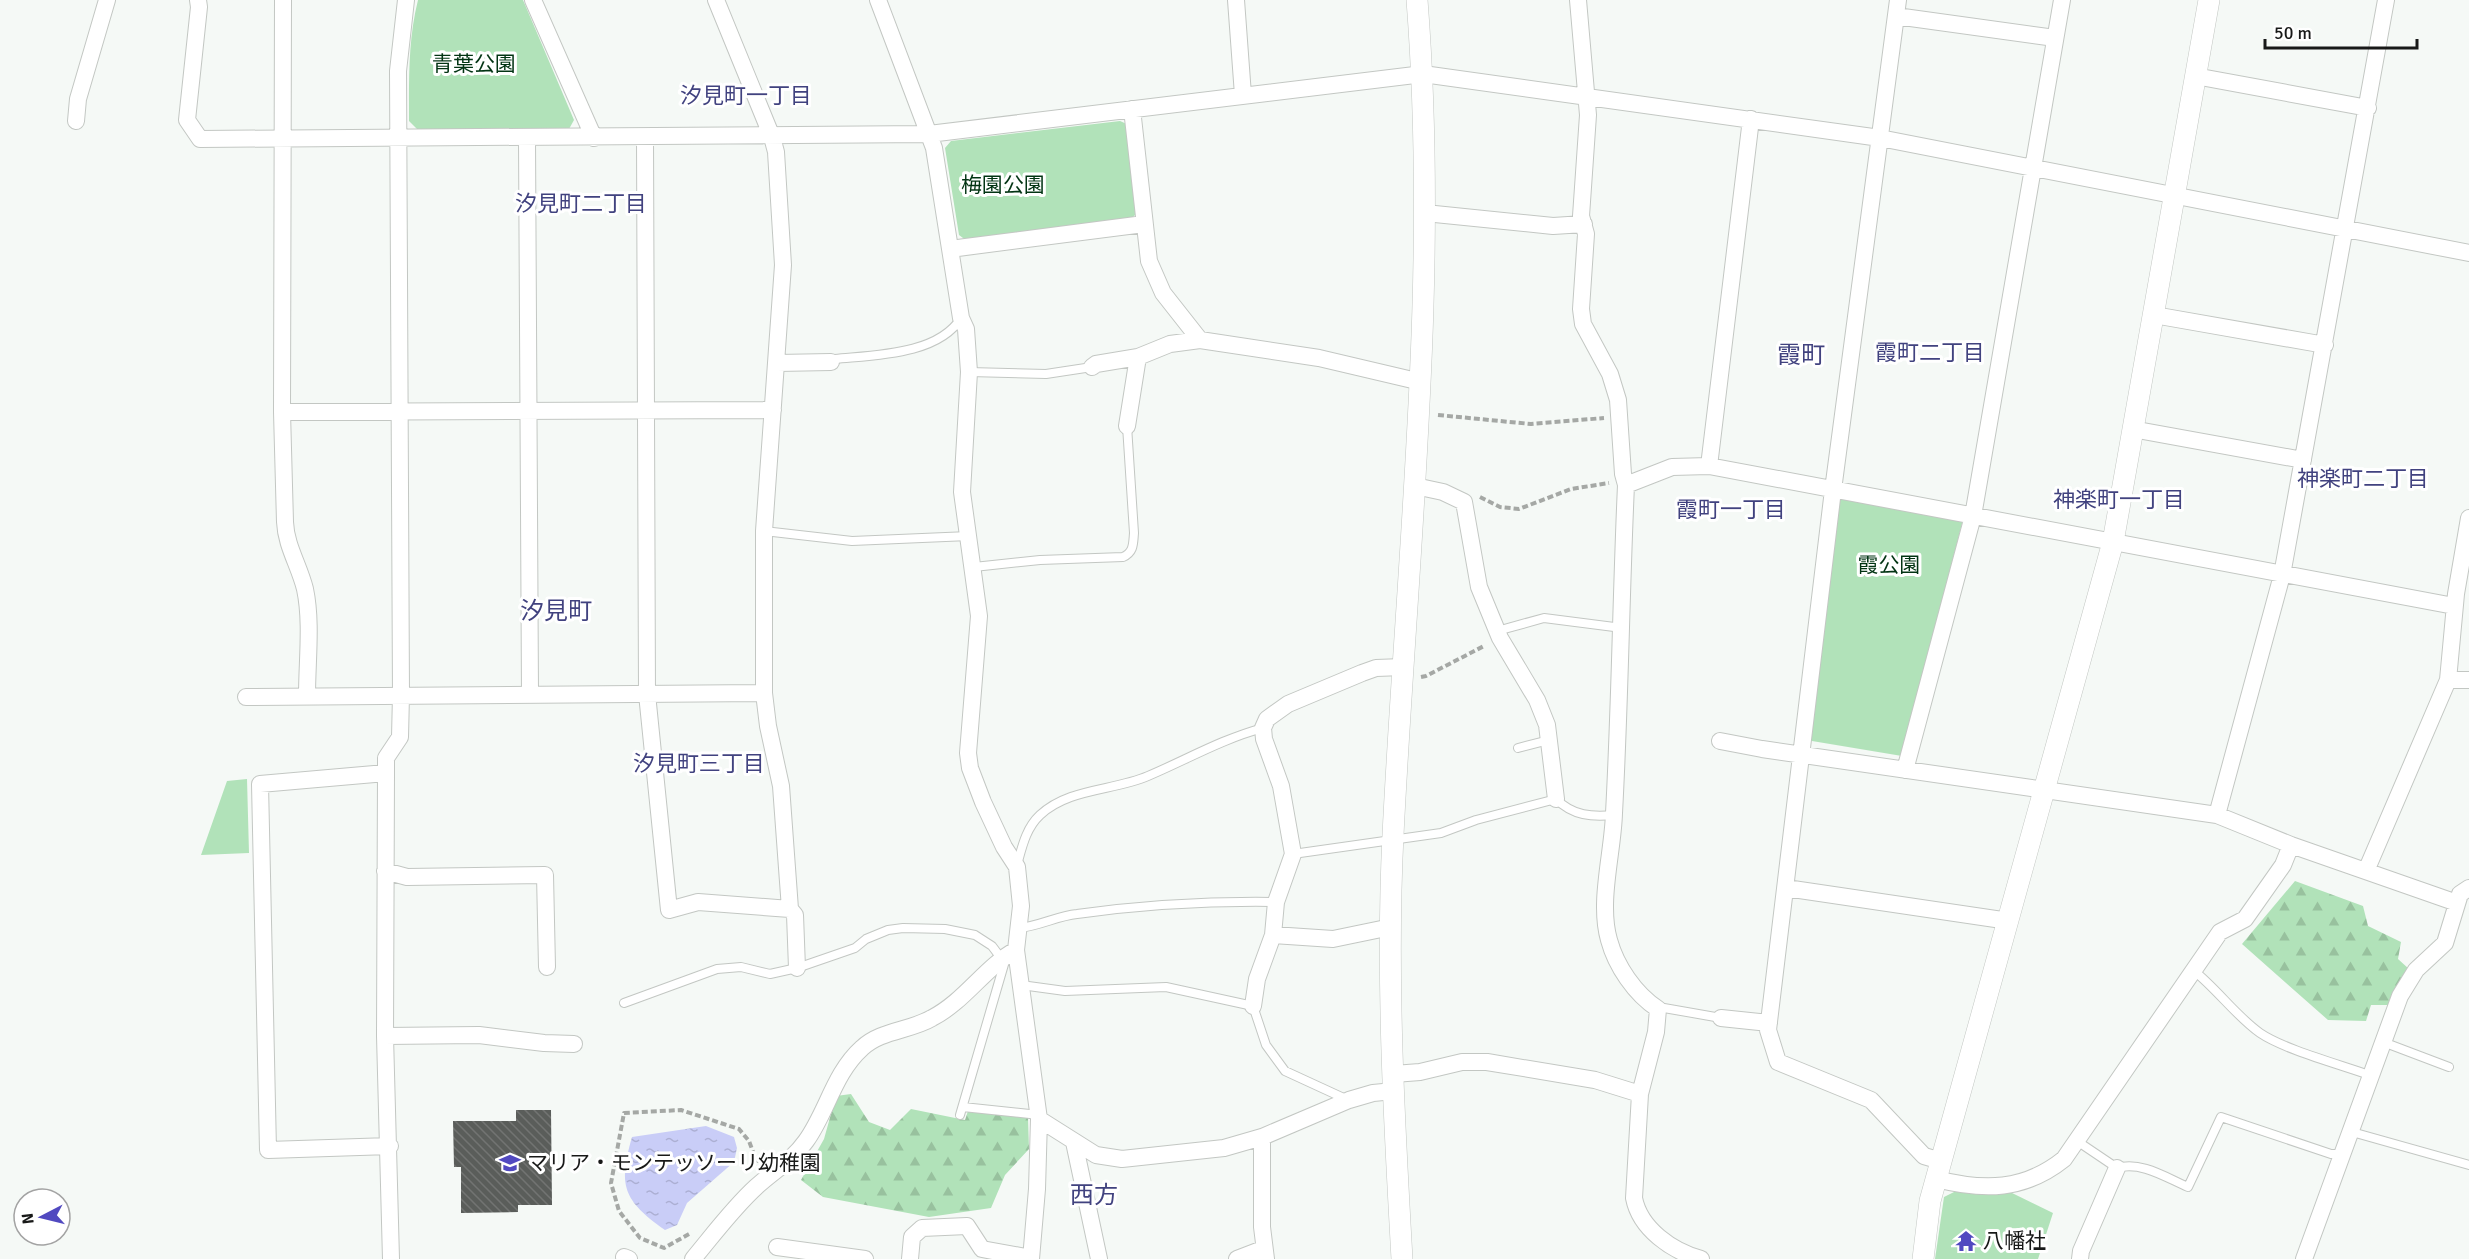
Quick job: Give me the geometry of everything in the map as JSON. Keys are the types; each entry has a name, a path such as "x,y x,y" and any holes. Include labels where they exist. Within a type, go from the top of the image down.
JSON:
{"street":[{"path":"76,121 78,99 106,0"},
{"path":"198,0 187,120 200,139 281,141 929,134 1423,74 1880,138 2469,253"},
{"path":"283,0 282,412 285,535 304,587 307,603 307,696"},
{"path":"392,1259 385,1036 386,758 400,737 402,696 398,71 406,0"},
{"path":"533,0 594,138"},
{"path":"716,0 772,137 783,265 764,531 764,693 768,726 781,786 790,909 795,915 797,968"},
{"path":"693,1259 757,1186 779,1171 805,1143 848,1063 861,1048 876,1038 930,1020 949,1008 1008,954 1019,928 1017,867 1004,847 983,802 970,768 968,753 978,634 974,567 962,492 969,372 966,329 961,318 929,134 878,0"},
{"path":"1236,0 1243,95"},
{"path":"1402,1259 1394,1082 1392,838 1421,382 1425,213 1423,74 1417,0"},
{"path":"1578,0 1588,96 1581,216 1586,234 1582,324 1610,374 1620,417 1626,483 1614,815 1606,884 1608,938 1635,990 1658,1009 1656,1032 1640,1094 1634,1198 1638,1214 1665,1242 1701,1259"},
{"path":"1905,770 1973,516 2061,0"},
{"path":"1923,1259 1925,1226 1938,1170 2113,542 2209,0"},
{"path":"2217,815 2282,574 2386,0"},
{"path":"2055,38 1897,8 1833,490 1803,755 1768,1030 1778,1062 1871,1100 1938,1170 1958,1185 1992,1186 2026,1182 2064,1159 2220,932 2245,919 2283,865 2291,845"},
{"path":"2195,76 2368,108"},
{"path":"1132,110 1144,224 1155,280 1174,311 1200,340"},
{"path":"1708,465 1752,119"},
{"path":"645,138 647,694 669,910 698,902 790,909"},
{"path":"527,139 530,694"},
{"path":"1425,213 1553,226 1584,224"},
{"path":"950,249 1144,224"},
{"path":"2154,315 2325,345"},
{"path":"1092,367 1096,363 1138,357 1170,344 1200,340 1319,358 1421,382"},
{"path":"1127,426 1138,357"},
{"path":"777,363 831,362"},
{"path":"282,412 773,410"},
{"path":"2132,429 2303,460"},
{"path":"1626,483 1672,467 1708,465 2454,606"},
{"path":"1415,486 1443,492 1464,502 1479,587 1499,634 1537,700 1549,740 1556,800"},
{"path":"2366,871 2448,680 2454,606 2469,518"},
{"path":"1253,1006 1257,978 1273,935 1276,902 1293,854 1281,786 1263,728 1267,719 1314,692 1376,668 1403,672"},
{"path":"2448,680 2469,681"},
{"path":"246,697 764,693"},
{"path":"1720,741 2217,815 2291,845 2457,903"},
{"path":"386,773 260,784 268,1150 390,1146"},
{"path":"385,871 406,877 545,875 547,967"},
{"path":"1786,888 2009,921"},
{"path":"2304,1259 2352,1132 2383,1041 2408,981 2425,960 2445,943 2460,894 2469,888"},
{"path":"1273,935 1333,939 1391,927"},
{"path":"910,1259 912,1237 922,1228 967,1226 982,1249 1031,1258 1037,1189 1039,1117 1021,985 1008,954"},
{"path":"1721,1017 1769,1023"},
{"path":"385,1036 479,1035 544,1043 574,1044"},
{"path":"1039,1117 1096,1155 1122,1159 1224,1148 1262,1137 1420,1072 1462,1062 1487,1062 1595,1080 1640,1094"},
{"path":"1237,1259 1265,1254 1262,1137"},
{"path":"1074,1142 1099,1259"},
{"path":"2080,1259 2101,1200 2117,1168"},
{"path":"777,1247 865,1259"}],"lane":[{"path":"831,362 835,359 910,350 953,332 961,318"},
{"path":"969,372 1046,374 1092,367"},
{"path":"974,567 1040,560 1128,555 1133,548 1134,533 1127,426"},
{"path":"764,531 852,541 969,536"},
{"path":"1499,634 1544,618 1622,628"},
{"path":"1017,867 1022,844 1031,827 1049,808 1067,798 1146,777 1198,752 1263,728"},
{"path":"1518,748 1549,740"},
{"path":"1293,854 1452,831 1476,820 1556,800 1572,811 1590,817 1614,815"},
{"path":"1019,928 1039,926 1074,914 1125,908 1213,901 1276,902"},
{"path":"624,1003 717,969 741,967 770,974 797,968 855,948 866,939 888,930 945,929 975,935 1008,954 961,1111 1039,1117"},
{"path":"2193,970 2210,983 2249,1023 2269,1038 2372,1076"},
{"path":"1021,985 1065,991 1166,987 1253,1006 1266,1045 1285,1071 1349,1100"},
{"path":"1658,1009 1721,1017"},
{"path":"2383,1041 2449,1067"},
{"path":"2077,1141 2117,1168 2130,1164 2188,1187 2221,1117 2331,1154 2343,1154"},
{"path":"2352,1132 2469,1165"}],"path":[{"path":"1419,413 1531,424 1620,417"},
{"path":"1464,502 1467,498 1478,496 1500,507 1519,509 1571,489 1626,483"},
{"path":"1403,672 1426,676 1499,634"},
{"path":"692,1232 664,1248 640,1238 619,1211 611,1183 624,1113 681,1110 739,1129 749,1141 756,1160 779,1171"},
{"path":"752,1166 756,1160"}],"green space":[{"name":"青葉公園","path":"418,0 523,0 574,120 569,129 417,129 409,121 409,90 411,45"},
{"name":"梅園公園","path":"1120,121 1129,125 1137,213 1131,219 967,241 959,235 945,148 951,141"},
{"name":"霞公園","path":"1839,496 1964,516 1902,756 1806,740"},
{"path":"247,779 249,853 201,855 227,781"},
{"path":"2295,881 2363,906 2368,926 2401,942 2398,959 2409,969 2388,1005 2371,1005 2366,1021 2328,1020 2242,944"},
{"path":"851,1094 869,1122 890,1130 911,1109 965,1120 968,1111 1028,1118 1029,1149 1005,1175 991,1208 929,1217 823,1197 801,1180 824,1139 836,1096"},
{"path":"1956,1191 2010,1192 2053,1213 2038,1259 1935,1259 1944,1197"}],"water":[{"path":"706,1126 734,1137 737,1148 734,1162 687,1203 677,1225 665,1230 640,1210 628,1191 625,1168 632,1137"}],"building":[{"path":"516,1110 551,1110 552,1205 518,1205 518,1212 461,1213 461,1167 454,1167 453,1121 516,1121"}],"place":[{"name":"マリア・モンテッソーリ幼稚園","path":"510,1163"},
{"name":"八幡社","path":"1966,1241"}],"district":[{"name":"汐見町一丁目","path":"746,95"},
{"name":"汐見町二丁目","path":"581,203"},
{"name":"霞町二丁目","path":"1930,352"},
{"name":"霞町","path":"1801,355"},
{"name":"神楽町二丁目","path":"2363,478"},
{"name":"神楽町一丁目","path":"2119,499"},
{"name":"霞町一丁目","path":"1731,509"},
{"name":"汐見町","path":"556,611"},
{"name":"汐見町三丁目","path":"699,763"},
{"name":"西方","path":"1094,1195"}]}
